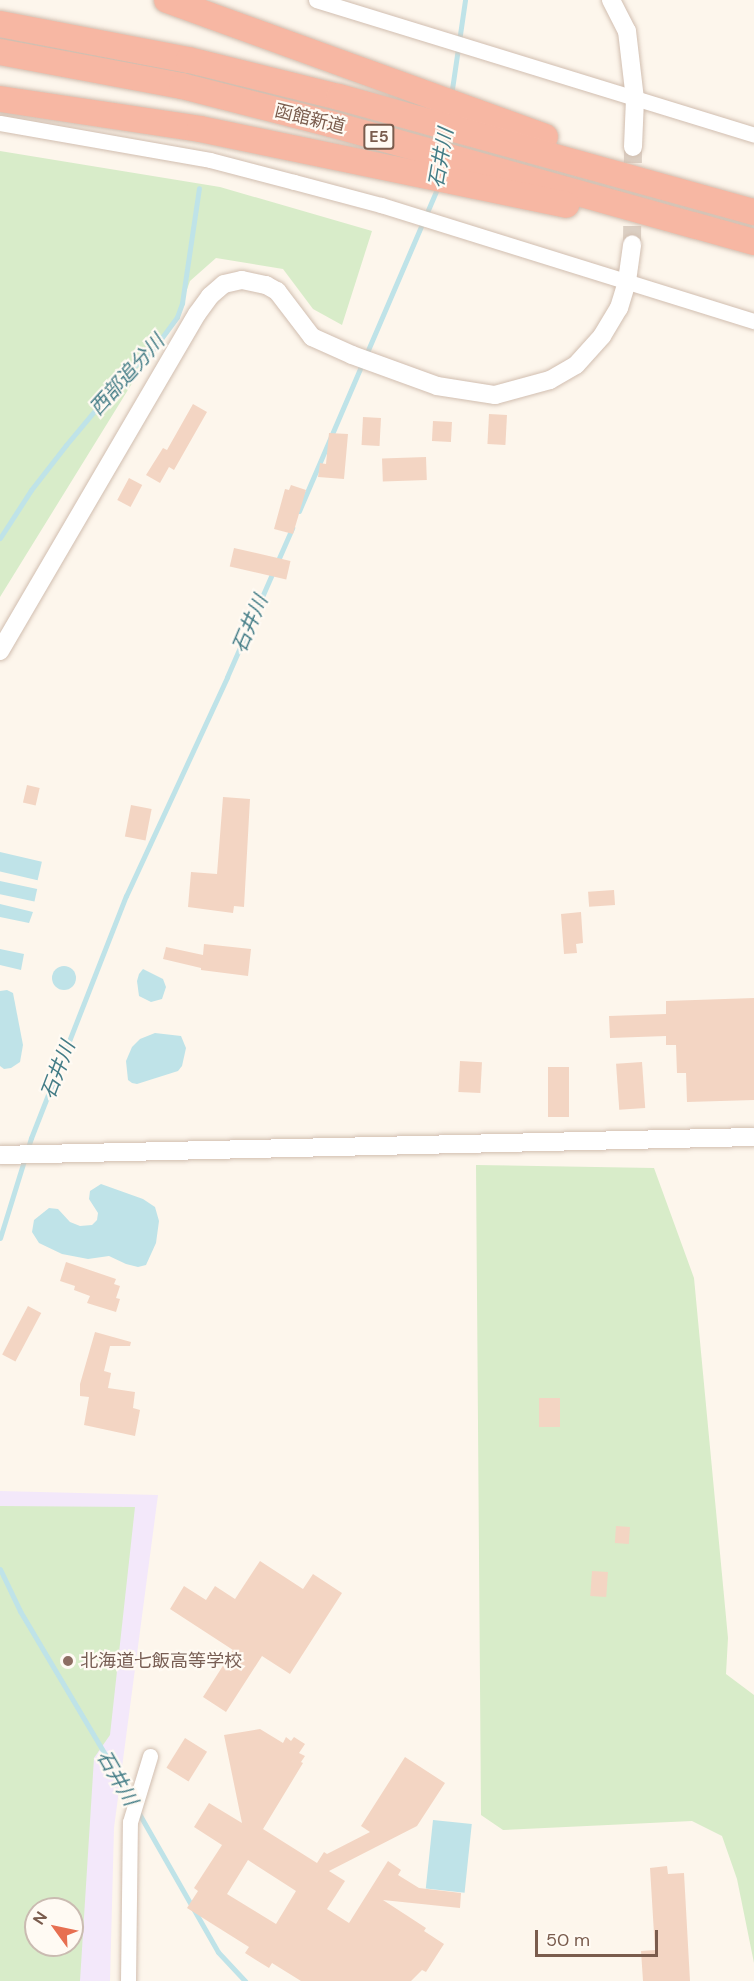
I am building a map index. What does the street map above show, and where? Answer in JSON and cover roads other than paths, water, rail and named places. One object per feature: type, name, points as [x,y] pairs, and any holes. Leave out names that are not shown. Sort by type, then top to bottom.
[{"type":"highway","points":[[167,0],[718,202]]},
{"type":"highway","name":"函館新道","points":[[0,24],[189,60],[339,97],[754,212]]},
{"type":"highway","name":"函館新道","points":[[0,52],[182,86],[331,124],[754,242]]},
{"type":"highway","points":[[0,99],[211,132],[754,246]]},
{"type":"street","points":[[316,0],[754,135]]},
{"type":"street","points":[[610,0],[627,31],[635,99],[633,147]]},
{"type":"street","points":[[0,123],[210,160],[283,179],[381,205],[754,321]]},
{"type":"street","points":[[0,651],[197,314],[210,296],[224,284],[242,280],[266,285],[277,291],[312,337],[352,355],[437,386],[459,392],[495,395],[550,380],[576,365],[602,336],[618,308],[627,281],[632,244]]},
{"type":"street","points":[[0,1155],[754,1137]]},
{"type":"street","points":[[128,1981],[130,1822],[150,1756]]},
{"type":"water","points":[[0,852],[42,862],[38,880],[0,871]]},
{"type":"water","points":[[0,881],[37,889],[34,902],[0,894]]},
{"type":"water","points":[[0,904],[33,912],[29,923],[0,917]]},
{"type":"water","points":[[0,949],[24,954],[21,970],[0,965]]},
{"type":"water","points":[[64,966],[69,967],[75,973],[75,983],[69,989],[64,990],[59,989],[53,983],[52,978],[53,973],[59,967]]},
{"type":"water","points":[[143,969],[163,979],[166,987],[162,999],[151,1002],[139,996],[137,981]]},
{"type":"water","points":[[7,990],[13,993],[23,1045],[20,1062],[11,1068],[4,1069],[0,1066],[0,991]]},
{"type":"water","points":[[155,1033],[181,1036],[186,1048],[182,1066],[178,1071],[137,1084],[132,1083],[128,1080],[126,1061],[132,1047],[140,1039]]},
{"type":"water","points":[[101,1184],[143,1199],[155,1207],[159,1221],[156,1243],[146,1265],[138,1267],[109,1256],[88,1259],[62,1254],[39,1243],[32,1232],[34,1220],[49,1208],[58,1209],[70,1222],[80,1226],[92,1225],[97,1220],[98,1213],[89,1199],[90,1191]]},
{"type":"water","points":[[433,1820],[472,1824],[465,1893],[426,1889]]},
{"type":"waterway","name":"石井川","points":[[451,96],[465,0]]},
{"type":"waterway","name":"石井川","points":[[299,511],[438,186]]},
{"type":"waterway","name":"西部追分川","points":[[0,538],[31,490],[66,445],[126,373],[152,351],[177,317],[182,303],[199,188]]},
{"type":"waterway","name":"石井川","points":[[0,1238],[31,1138],[126,896],[227,677],[292,528]]},
{"type":"waterway","name":"石井川","points":[[0,1569],[20,1611],[133,1801]]},
{"type":"waterway","name":"石井川","points":[[137,1810],[218,1952],[245,1981]]},
{"type":"tunnel","points":[[632,244],[633,147]]},
{"type":"place","name":"北海道七飯高等学校","points":[[68,1661]]}]
